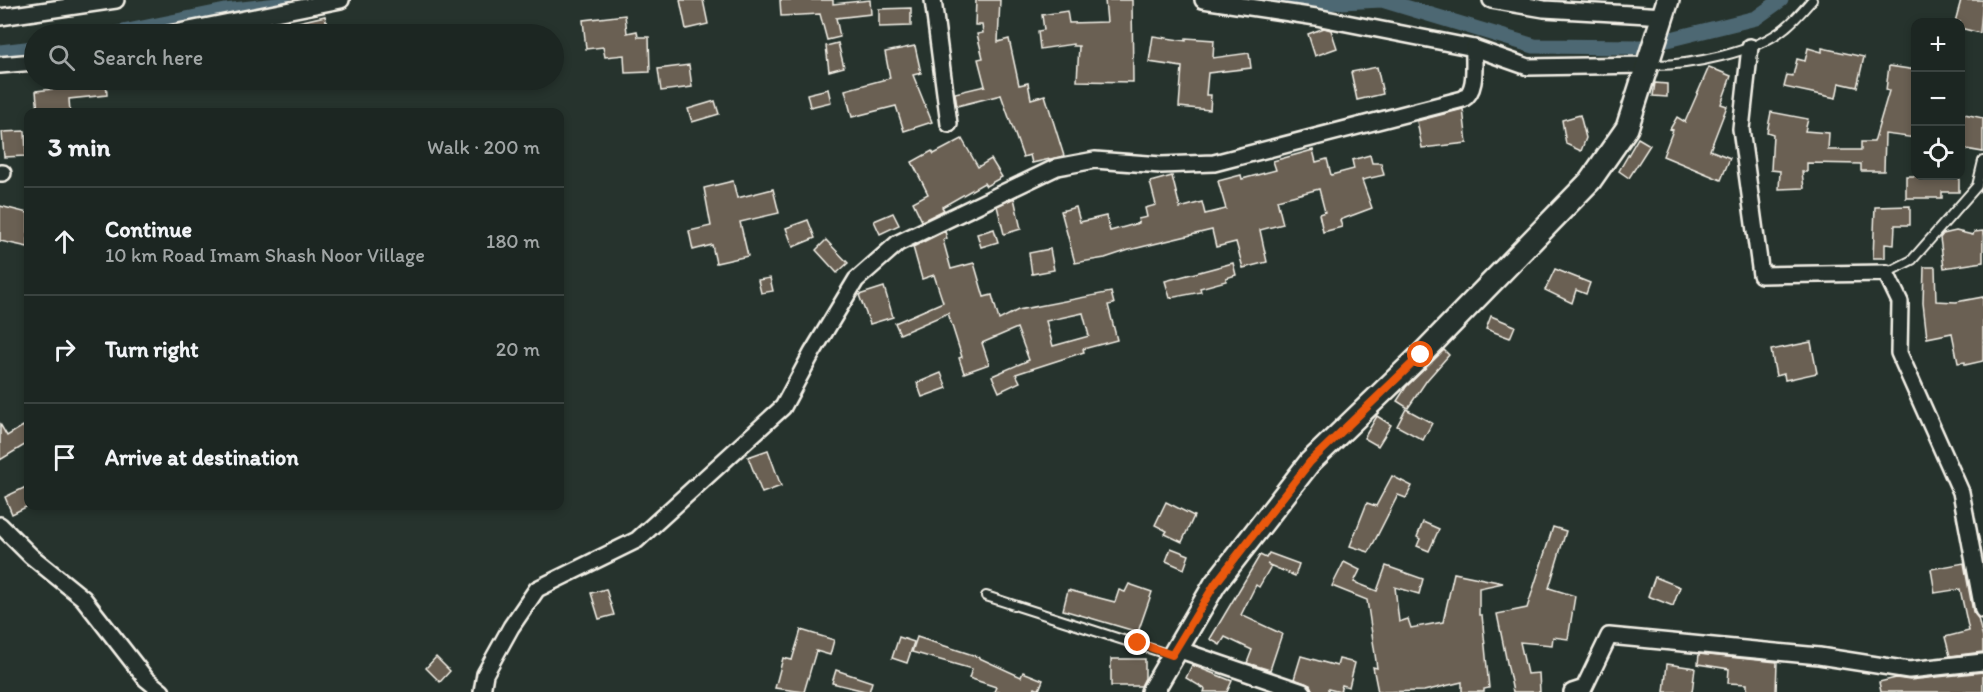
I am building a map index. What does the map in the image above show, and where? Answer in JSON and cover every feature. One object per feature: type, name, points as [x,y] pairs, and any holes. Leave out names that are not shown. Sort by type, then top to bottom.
[{"type":"street","points":[[0,17],[116,0]]},
{"type":"street","points":[[219,24],[341,0]]},
{"type":"street","points":[[933,0],[949,124]]},
{"type":"street","points":[[1203,0],[1316,17],[1474,48],[1528,67],[1647,65]]},
{"type":"street","points":[[1152,692],[1215,584],[1310,462],[1421,355],[1590,181],[1628,128],[1667,8],[1544,9],[1491,0]]},
{"type":"street","points":[[1750,47],[1742,129],[1761,275],[1886,273],[1900,302],[1899,353],[1961,492],[1983,610]]},
{"type":"street","points":[[482,692],[486,674],[511,627],[537,589],[638,540],[783,407],[856,280],[898,243],[1057,167],[1095,160],[1161,165],[1214,163],[1463,99],[1470,95],[1472,88],[1474,48]]},
{"type":"street","points":[[0,65],[24,63]]},
{"type":"street","points":[[0,525],[31,556],[84,598],[146,680],[162,692]]},
{"type":"street","points":[[1572,692],[1584,688],[1609,636],[1819,656],[1909,670],[1983,662]]},
{"type":"street","points":[[1174,652],[1303,692]]},
{"type":"lane","points":[[1647,65],[1673,66],[1750,47],[1785,28],[1812,0]]},
{"type":"lane","points":[[1886,273],[1912,260],[1977,186],[1983,161]]},
{"type":"lane","points":[[986,596],[1174,652]]},
{"type":"building","points":[[680,0],[703,0],[708,24],[686,29]]},
{"type":"building","points":[[780,0],[833,0],[833,4],[870,0],[871,14],[836,18],[840,37],[827,40],[820,14],[781,16]]},
{"type":"building","points":[[976,0],[1000,0],[998,42],[1009,39],[1019,85],[1028,83],[1031,99],[1045,95],[1064,156],[1032,163],[1030,155],[1023,157],[1001,95],[957,106],[955,93],[985,86],[978,59],[983,58],[977,34],[983,33],[982,25],[975,25]]},
{"type":"building","points":[[1105,0],[1132,0],[1133,82],[1077,81],[1079,46],[1073,46],[1073,44],[1040,49],[1038,31],[1044,30],[1042,15],[1067,11],[1069,23],[1107,22]]},
{"type":"building","points":[[1961,0],[1983,0],[1980,33],[1965,29],[1965,18],[1956,18]]},
{"type":"building","points":[[911,8],[911,26],[879,27],[879,9]]},
{"type":"building","points":[[625,15],[627,33],[637,31],[638,37],[649,37],[650,72],[625,73],[624,55],[605,57],[603,47],[586,49],[583,20]]},
{"type":"building","points":[[325,16],[327,24],[290,24]]},
{"type":"building","points":[[1324,28],[1331,30],[1337,48],[1315,56],[1308,34]]},
{"type":"building","points":[[1153,36],[1186,41],[1186,38],[1214,40],[1213,58],[1249,53],[1251,68],[1208,73],[1206,95],[1211,95],[1210,110],[1179,107],[1182,67],[1149,62]]},
{"type":"building","points":[[838,43],[844,67],[829,71],[826,46]]},
{"type":"building","points":[[915,46],[921,73],[913,75],[932,122],[904,131],[896,106],[852,117],[845,90],[890,78],[885,52]]},
{"type":"building","points":[[1808,48],[1822,52],[1822,48],[1864,57],[1857,87],[1839,83],[1836,98],[1784,87],[1787,75],[1793,76],[1797,59],[1805,61]]},
{"type":"building","points":[[689,65],[692,87],[661,91],[658,69]]},
{"type":"building","points":[[1889,66],[1911,69],[1911,137],[1885,134],[1884,171],[1861,171],[1861,164],[1807,163],[1807,172],[1802,172],[1804,188],[1779,189],[1780,171],[1771,170],[1773,134],[1767,132],[1771,112],[1808,119],[1805,131],[1829,133],[1828,150],[1861,150],[1861,142],[1874,142],[1889,91],[1886,90]]},
{"type":"building","points":[[1377,67],[1383,94],[1357,100],[1351,72]]},
{"type":"building","points":[[1709,67],[1731,76],[1721,104],[1727,106],[1710,150],[1730,158],[1721,180],[1663,156],[1673,130],[1670,129],[1677,117],[1685,122]]},
{"type":"building","points":[[1655,83],[1667,84],[1667,97],[1653,96]]},
{"type":"building","points":[[828,89],[831,102],[810,107],[807,94]]},
{"type":"building","points":[[107,90],[107,95],[69,99],[70,108],[38,108],[36,91]]},
{"type":"building","points":[[715,101],[719,114],[692,122],[688,109]]},
{"type":"building","points":[[1463,109],[1467,143],[1422,148],[1417,121]]},
{"type":"building","points":[[1965,114],[1983,118],[1983,152],[1965,149]]},
{"type":"building","points":[[1580,115],[1586,138],[1581,151],[1566,144],[1562,120]]},
{"type":"building","points":[[24,131],[24,156],[4,157],[2,132]]},
{"type":"building","points":[[1638,138],[1650,145],[1629,178],[1619,171]]},
{"type":"building","points":[[962,139],[978,167],[991,159],[1002,177],[986,186],[984,183],[942,207],[944,210],[922,221],[913,202],[928,194],[912,162],[932,151],[934,154]]},
{"type":"building","points":[[1313,150],[1316,162],[1327,159],[1331,175],[1354,169],[1352,160],[1370,155],[1372,163],[1381,163],[1384,175],[1362,180],[1372,208],[1340,220],[1342,227],[1323,232],[1319,214],[1325,212],[1319,189],[1277,200],[1283,224],[1260,230],[1267,262],[1243,268],[1236,242],[1216,247],[1212,230],[1105,258],[1075,263],[1061,211],[1076,207],[1080,222],[1106,216],[1110,231],[1139,223],[1138,219],[1147,217],[1145,208],[1156,205],[1150,182],[1172,176],[1180,208],[1202,202],[1205,214],[1226,209],[1218,181],[1241,175],[1242,179],[1276,170],[1273,161]]},
{"type":"building","points":[[1906,176],[1911,176],[1911,180],[1959,180],[1959,192],[1942,192],[1942,198],[1906,198]]},
{"type":"building","points":[[733,181],[737,198],[773,189],[779,213],[740,222],[748,256],[716,263],[712,245],[693,250],[689,231],[711,226],[704,188]]},
{"type":"building","points":[[1014,198],[1021,229],[1004,234],[997,206]]},
{"type":"building","points":[[0,206],[24,212],[24,246],[0,241]]},
{"type":"building","points":[[1910,206],[1910,225],[1895,225],[1894,245],[1885,244],[1885,258],[1873,258],[1875,207]]},
{"type":"building","points":[[893,213],[899,225],[880,234],[874,221]]},
{"type":"building","points":[[808,220],[815,238],[793,247],[786,228]]},
{"type":"building","points":[[994,229],[998,242],[981,247],[977,234]]},
{"type":"building","points":[[945,231],[947,239],[943,240],[951,269],[974,263],[984,297],[992,295],[999,320],[1018,310],[1111,292],[1114,304],[1108,305],[1117,340],[1083,349],[1084,352],[1016,374],[1020,382],[999,392],[992,376],[1029,360],[1017,328],[982,343],[989,364],[964,373],[959,358],[962,357],[948,313],[900,334],[895,323],[943,302],[934,275],[922,279],[913,247]],"holes":[[[1083,313],[1089,336],[1053,346],[1046,321]]]},
{"type":"building","points":[[1956,231],[1973,235],[1974,232],[1983,231],[1983,262],[1944,268],[1940,238],[1943,234]]},
{"type":"building","points":[[826,240],[848,263],[837,273],[816,250]]},
{"type":"building","points":[[1050,249],[1054,270],[1032,274],[1029,253]]},
{"type":"building","points":[[1233,263],[1236,275],[1226,278],[1226,281],[1200,288],[1201,292],[1170,298],[1165,281]]},
{"type":"building","points":[[1924,267],[1935,267],[1936,301],[1956,302],[1983,297],[1983,361],[1965,365],[1965,362],[1958,363],[1952,333],[1927,338],[1923,303]]},
{"type":"building","points":[[1555,269],[1590,283],[1586,294],[1576,290],[1572,303],[1545,290]]},
{"type":"building","points":[[770,278],[773,291],[761,293],[758,280]]},
{"type":"building","points":[[884,287],[893,317],[870,324],[859,295]]},
{"type":"building","points":[[1491,316],[1515,326],[1510,338],[1486,329]]},
{"type":"building","points":[[1811,342],[1817,373],[1785,380],[1784,374],[1776,376],[1771,350]]},
{"type":"building","points":[[1444,350],[1449,355],[1427,380],[1408,408],[1397,401],[1406,387]]},
{"type":"building","points":[[941,373],[947,388],[922,397],[917,383]]},
{"type":"building","points":[[1406,409],[1432,423],[1423,440],[1397,426]]},
{"type":"building","points":[[1377,416],[1391,425],[1378,446],[1364,438]]},
{"type":"building","points":[[0,424],[7,436],[23,426],[24,445],[0,460]]},
{"type":"building","points":[[768,450],[781,486],[762,493],[748,457]]},
{"type":"building","points":[[1392,476],[1412,486],[1406,498],[1398,495],[1369,552],[1350,546],[1367,503],[1376,506]]},
{"type":"building","points":[[24,488],[24,508],[12,514],[5,497]]},
{"type":"building","points":[[1166,502],[1194,516],[1182,542],[1165,534],[1167,531],[1155,525]]},
{"type":"building","points":[[1423,522],[1439,529],[1429,551],[1417,546],[1420,539],[1417,537]]},
{"type":"building","points":[[1553,527],[1566,531],[1549,588],[1575,596],[1568,639],[1553,637],[1552,645],[1520,642],[1527,674],[1539,673],[1540,692],[1513,692],[1497,614],[1527,608]]},
{"type":"building","points":[[1171,548],[1189,555],[1184,569],[1166,561]]},
{"type":"building","points":[[1269,553],[1299,564],[1295,576],[1267,564],[1271,566],[1259,587],[1256,585],[1241,615],[1282,634],[1270,670],[1247,663],[1252,650],[1225,637],[1220,645],[1210,639],[1260,555],[1266,558]]},
{"type":"building","points":[[1344,562],[1360,570],[1354,582],[1377,591],[1386,566],[1423,579],[1419,594],[1395,587],[1399,622],[1408,619],[1411,628],[1443,622],[1454,573],[1503,583],[1479,588],[1479,615],[1482,615],[1489,688],[1484,689],[1484,692],[1462,692],[1462,682],[1424,691],[1378,692],[1373,667],[1377,668],[1367,600],[1332,586]]},
{"type":"building","points":[[1964,563],[1973,612],[1978,618],[1983,638],[1983,652],[1950,656],[1945,637],[1969,631],[1960,589],[1935,593],[1931,569]]},
{"type":"building","points":[[1655,577],[1680,587],[1673,606],[1648,596]]},
{"type":"building","points":[[1129,584],[1152,592],[1138,632],[1063,610],[1068,590],[1115,602],[1119,590],[1125,592]]},
{"type":"building","points":[[606,589],[614,615],[599,619],[591,593]]},
{"type":"building","points":[[801,630],[834,640],[830,655],[816,651],[804,692],[775,688],[783,658],[792,660]]},
{"type":"building","points":[[899,637],[914,642],[907,663],[892,658]]},
{"type":"building","points":[[917,637],[973,655],[1021,677],[1023,672],[1043,680],[1039,690],[1035,688],[1033,692],[994,692],[996,687],[969,678],[972,669],[912,652]]},
{"type":"building","points":[[1699,654],[1777,662],[1776,692],[1747,692],[1747,684],[1728,683],[1729,669],[1698,664]]},
{"type":"building","points":[[1301,656],[1337,666],[1339,659],[1355,663],[1349,687],[1342,685],[1340,692],[1328,689],[1328,692],[1313,692],[1310,685],[1294,679]]},
{"type":"building","points":[[436,657],[450,671],[440,682],[426,668]]},
{"type":"building","points":[[1111,659],[1145,659],[1145,678],[1141,686],[1111,686]]},
{"type":"building","points":[[1667,664],[1695,668],[1692,692],[1664,692]]},
{"type":"building","points":[[1192,665],[1232,681],[1227,692],[1204,692],[1205,689],[1186,678]]},
{"type":"building","points":[[836,670],[872,682],[869,692],[832,683]]},
{"type":"building","points":[[1983,672],[1983,692],[1881,692],[1879,682],[1896,678],[1910,680]]},
{"type":"waterway","points":[[1273,0],[1300,4],[1382,0],[1534,46],[1641,47]]},
{"type":"waterway","points":[[1667,40],[1756,18],[1781,0]]},
{"type":"waterway","points":[[162,24],[225,11],[285,4]]},
{"type":"waterway","points":[[0,52],[24,49]]},
{"type":"route","points":[[1138,643],[1172,655],[1215,584],[1310,462],[1421,355]]}]
